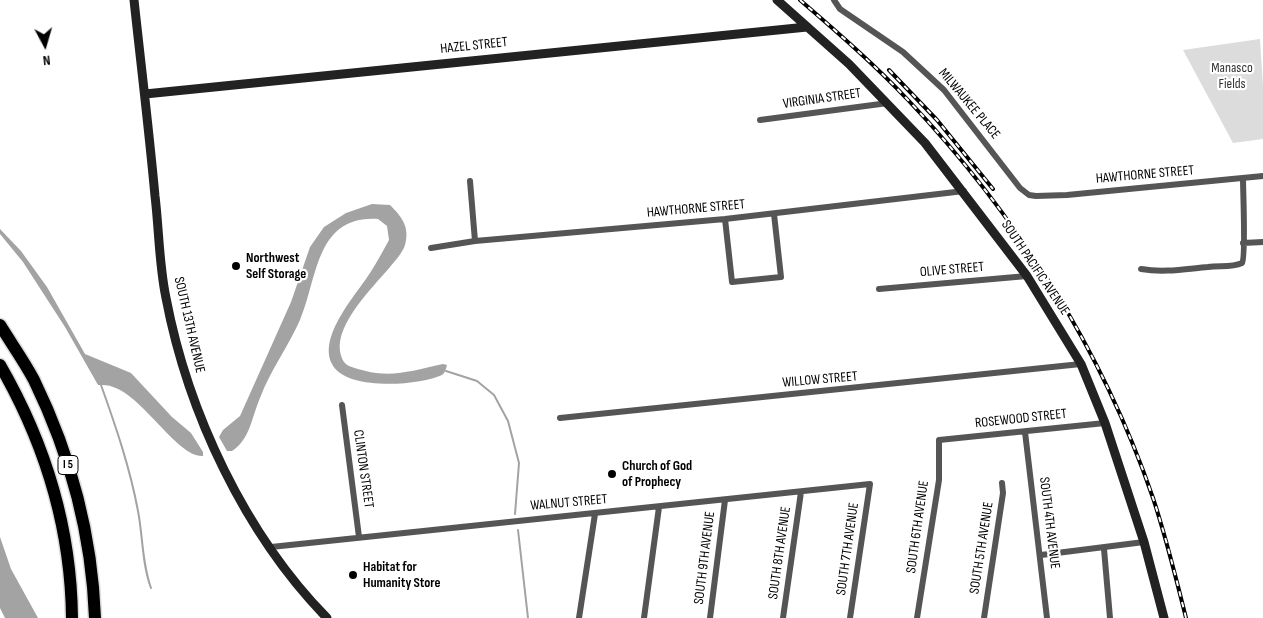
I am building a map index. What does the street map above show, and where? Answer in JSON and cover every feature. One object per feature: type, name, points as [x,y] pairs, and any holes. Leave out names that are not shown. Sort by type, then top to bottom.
[{"type":"highway","name":"I 5","points":[[0,325],[33,378],[52,420],[73,479],[94,577],[95,618]]},
{"type":"highway","name":"I 5","points":[[0,365],[17,394],[36,436],[56,495],[72,576],[72,618]]},
{"type":"street","name":"SOUTH 13TH AVENUE","points":[[134,0],[166,296],[182,366],[207,434],[233,487],[271,547],[309,599],[328,618]]},
{"type":"street","name":"SOUTH PACIFIC AVENUE","points":[[777,0],[888,103],[925,143],[964,191],[1027,276],[1081,364],[1105,424],[1144,542],[1164,618]]},
{"type":"street","name":"MILWAUKEE PLACE","points":[[834,0],[840,9],[903,52],[944,90],[1020,188],[1029,194]]},
{"type":"street","name":"HAZEL STREET","points":[[145,94],[807,26]]},
{"type":"street","name":"VIRGINIA STREET","points":[[760,120],[888,103]]},
{"type":"street","name":"HAWTHORNE STREET","points":[[1029,194],[1067,195],[1263,176]]},
{"type":"street","points":[[1141,269],[1172,271],[1210,266],[1236,266],[1244,260],[1242,244],[1243,179]]},
{"type":"street","points":[[470,181],[475,241]]},
{"type":"street","name":"HAWTHORNE STREET","points":[[430,248],[475,241],[774,214],[964,191]]},
{"type":"street","points":[[725,219],[732,282],[781,277],[774,214]]},
{"type":"street","points":[[1242,244],[1263,242]]},
{"type":"street","name":"OLIVE STREET","points":[[879,289],[1027,276]]},
{"type":"street","name":"WILLOW STREET","points":[[560,418],[1081,364]]},
{"type":"street","name":"CLINTON STREET","points":[[342,405],[359,537]]},
{"type":"street","name":"ROSEWOOD STREET","points":[[939,440],[1105,424]]},
{"type":"street","name":"SOUTH 4TH AVENUE","points":[[1025,432],[1048,618]]},
{"type":"street","name":"SOUTH 6TH AVENUE","points":[[917,618],[938,480],[939,440]]},
{"type":"street","name":"SOUTH 5TH AVENUE","points":[[984,618],[1003,493],[1002,483]]},
{"type":"street","name":"WALNUT STREET","points":[[271,547],[870,484]]},
{"type":"street","name":"SOUTH 7TH AVENUE","points":[[850,618],[870,484]]},
{"type":"street","name":"SOUTH 8TH AVENUE","points":[[783,618],[800,492]]},
{"type":"street","name":"SOUTH 9TH AVENUE","points":[[710,618],[725,500]]},
{"type":"street","points":[[644,618],[659,507]]},
{"type":"street","points":[[579,618],[595,514]]},
{"type":"street","points":[[1041,554],[1104,549],[1144,542]]},
{"type":"street","points":[[1104,549],[1110,618]]},
{"type":"green space","name":"Manasco Fields","points":[[1260,39],[1263,86],[1263,139],[1233,143],[1183,50]]},
{"type":"shaded area","points":[[372,204],[390,205],[404,223],[406,239],[404,248],[399,256],[350,317],[340,340],[342,358],[349,366],[375,373],[396,373],[443,364],[447,365],[445,372],[431,379],[417,382],[383,384],[351,379],[340,373],[332,364],[329,353],[334,329],[348,304],[373,269],[389,240],[387,226],[378,219],[357,221],[342,227],[330,238],[316,269],[300,320],[264,388],[247,434],[238,446],[232,451],[227,451],[219,437],[223,430],[240,416],[291,302],[310,247],[324,227],[346,213]]},
{"type":"shaded area","points":[[0,229],[21,251],[47,287],[85,354],[131,373],[172,417],[191,433],[203,452],[203,456],[193,454],[183,447],[124,393],[111,386],[98,385],[65,327],[23,262],[0,234]]},
{"type":"shaded area","points":[[0,537],[11,569],[38,618],[5,618],[0,608]]},
{"type":"waterway","points":[[446,371],[477,381],[494,395],[508,421],[519,463],[515,514]]},
{"type":"waterway","points":[[101,385],[135,495],[146,570],[151,588]]},
{"type":"waterway","points":[[518,530],[528,618]]},
{"type":"railway","points":[[800,0],[882,74],[947,143],[1019,236],[1052,286],[1081,336],[1108,389],[1132,443],[1158,513],[1186,618]]},
{"type":"railway","points":[[889,70],[937,120],[993,189]]},
{"type":"place","name":"Northwest Self Storage","points":[[236,266]]},
{"type":"place","name":"Church of God of Prophecy","points":[[612,474]]},
{"type":"place","name":"Habitat for Humanity Store","points":[[353,575]]}]
